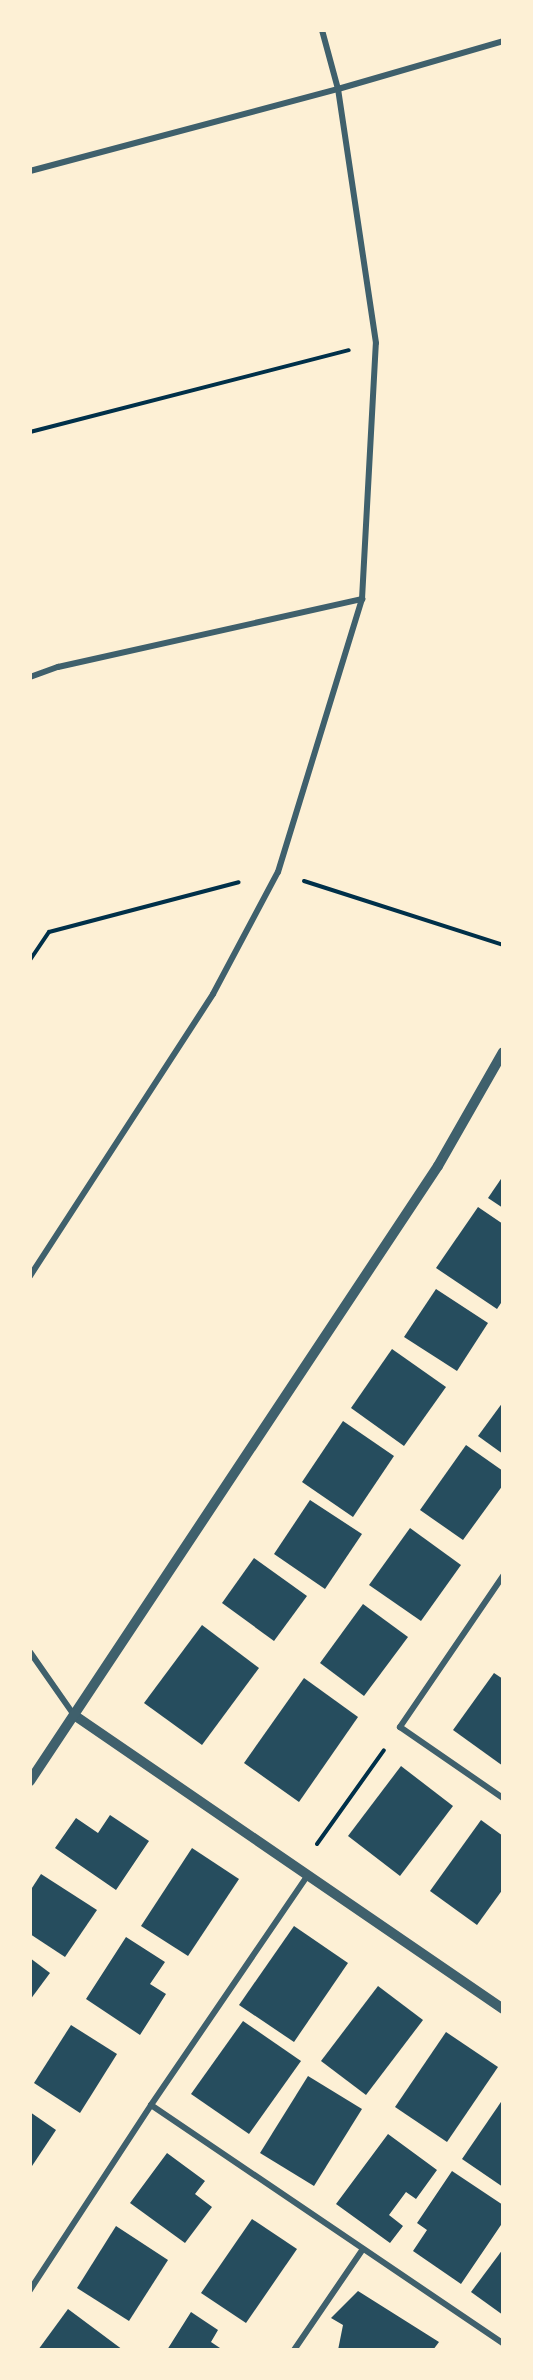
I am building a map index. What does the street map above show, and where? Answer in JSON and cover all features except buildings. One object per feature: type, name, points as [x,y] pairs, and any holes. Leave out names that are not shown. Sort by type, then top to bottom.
[{"type":"street","points":[[30,1276],[213,994],[278,872],[362,599],[376,343],[338,89],[322,30]]},
{"type":"street","points":[[30,171],[338,89],[503,41]]},
{"type":"street","points":[[30,677],[58,667],[362,599]]},
{"type":"street","points":[[30,1781],[438,1166],[503,1052]]},
{"type":"street","points":[[503,1576],[400,1727],[503,1798]]},
{"type":"street","points":[[30,1652],[74,1714],[503,2009]]},
{"type":"street","points":[[30,2290],[304,1872]]},
{"type":"street","points":[[151,2105],[503,2343]]},
{"type":"street","points":[[294,2350],[363,2249]]},
{"type":"path","points":[[30,432],[376,343]]},
{"type":"path","points":[[304,1872],[400,1727]]}]
